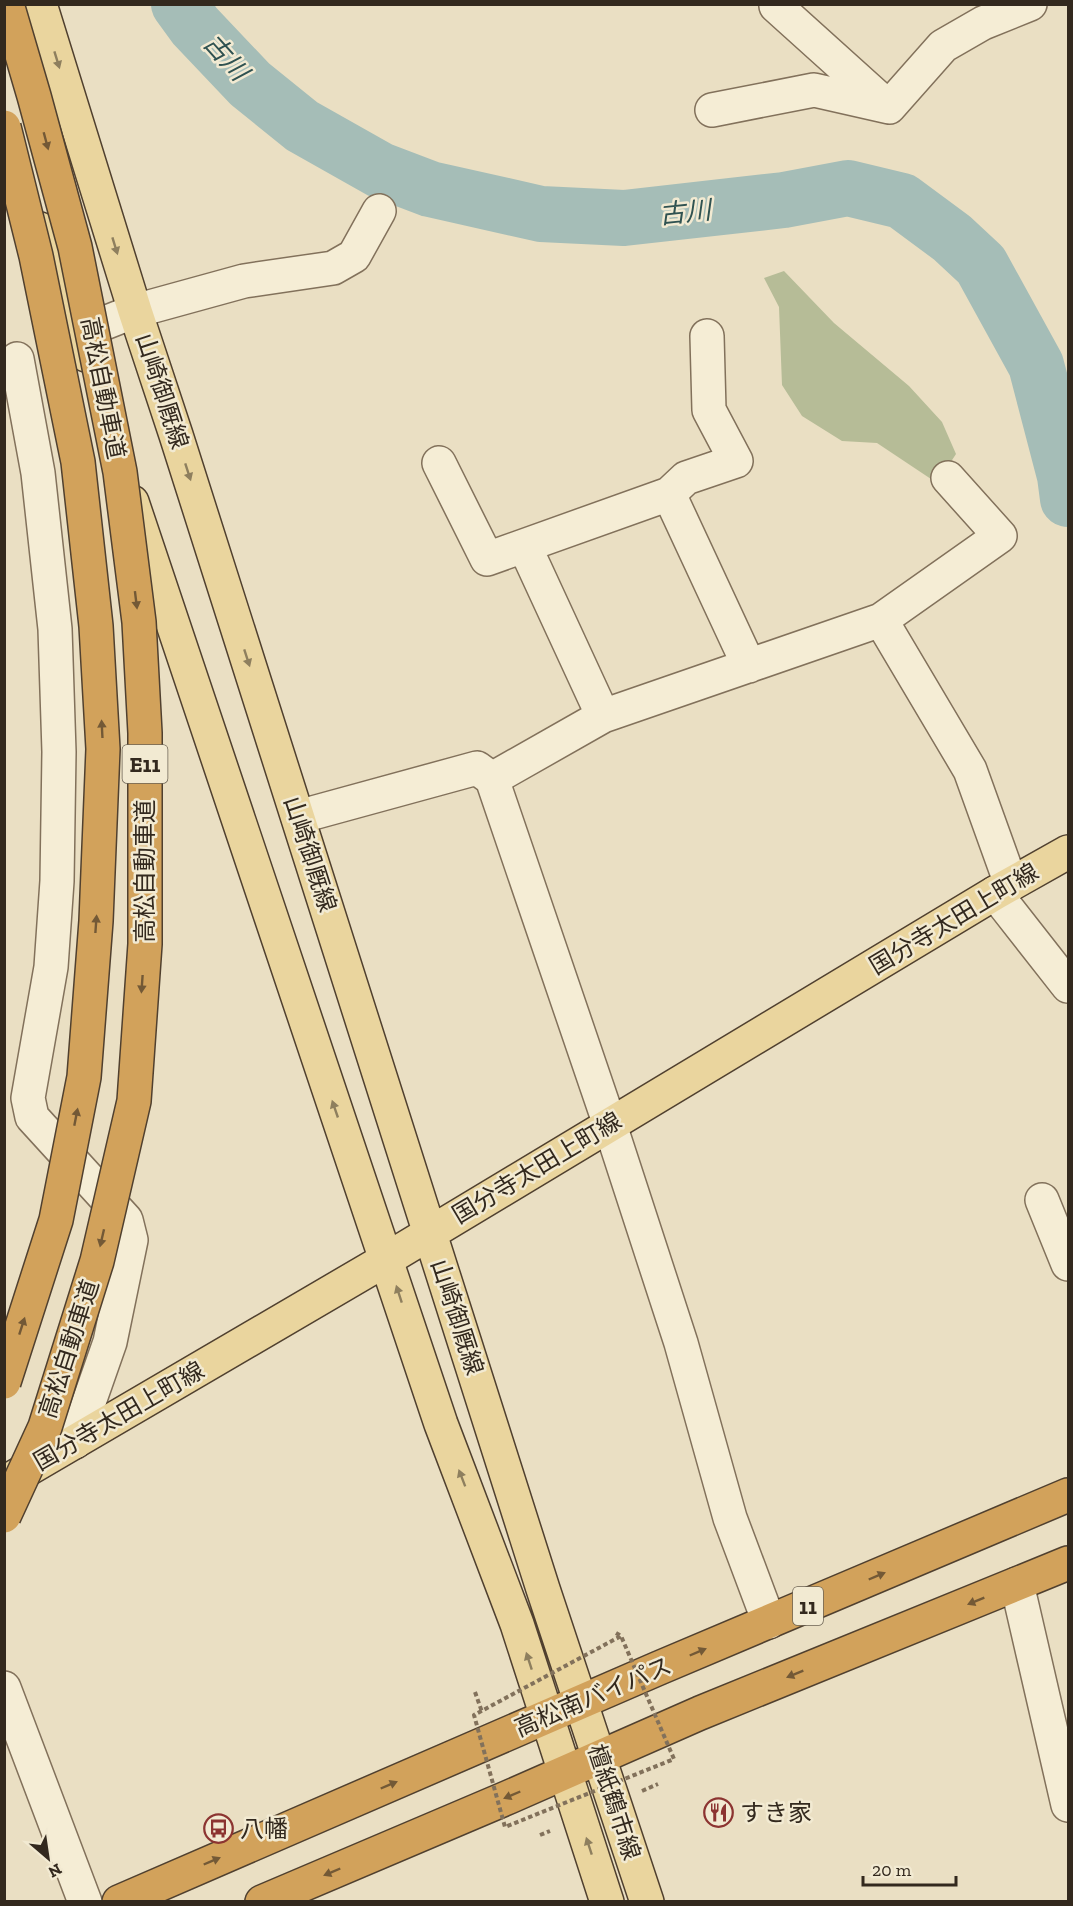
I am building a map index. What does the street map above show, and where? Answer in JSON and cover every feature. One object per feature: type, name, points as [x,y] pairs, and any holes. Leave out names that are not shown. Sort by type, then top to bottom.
[{"type":"highway","name":"高松自動車道","points":[[4,1516],[45,1427],[97,1261],[134,1101],[145,944],[145,733],[139,622],[120,472],[75,247],[7,4]]},
{"type":"highway","name":"高松自動車道","points":[[4,129],[36,256],[78,462],[96,626],[103,749],[96,921],[84,1077],[56,1220],[4,1382]]},
{"type":"highway","name":"高松南バイパス","points":[[119,1902],[580,1702],[1068,1496]]},
{"type":"highway","name":"11","points":[[262,1902],[700,1713],[1068,1563]]},
{"type":"main road","name":"山崎御厩線","points":[[40,4],[135,311],[580,1702]]},
{"type":"main road","name":"山崎御厩線","points":[[4,129],[79,333],[153,567],[441,1424],[517,1624],[548,1717]]},
{"type":"main road","name":"国分寺太田上町線","points":[[4,1483],[387,1259],[1003,889],[1062,856]]},
{"type":"main road","name":"檀紙鶴市線","points":[[580,1702],[646,1902]]},
{"type":"main road","name":"檀紙鶴市線","points":[[548,1717],[607,1902]]},
{"type":"street","points":[[889,107],[943,46],[983,23],[1030,4]]},
{"type":"street","points":[[776,6],[889,107]]},
{"type":"street","points":[[712,110],[814,90],[889,107]]},
{"type":"street","points":[[75,1442],[110,1342],[131,1240],[126,1220],[32,1117],[28,1098],[51,967],[57,881],[59,752],[56,629],[38,473],[11,361],[135,311],[244,281],[333,268],[354,256],[379,211]]},
{"type":"street","points":[[439,463],[487,559],[669,494],[686,478],[736,461],[709,410],[707,336]]},
{"type":"street","points":[[492,779],[603,716],[881,620],[1000,536],[948,478]]},
{"type":"street","points":[[669,494],[749,666]]},
{"type":"street","points":[[525,547],[603,716]]},
{"type":"street","points":[[881,620],[970,770],[1003,889],[1068,986]]},
{"type":"street","points":[[298,818],[477,768],[492,779],[610,1125],[681,1343],[730,1518],[770,1622]]},
{"type":"street","points":[[1042,1200],[1068,1264]]},
{"type":"street","points":[[1017,1584],[1068,1805]]},
{"type":"street","points":[[4,1688],[85,1902]]},
{"type":"path","points":[[616,1633],[621,1636],[674,1759],[505,1827],[474,1715],[621,1636]]},
{"type":"green space","points":[[784,271],[834,323],[909,386],[942,422],[956,454],[937,483],[877,443],[842,441],[802,416],[782,385],[779,307],[764,278]]},
{"type":"waterway","name":"古川","points":[[179,4],[195,26],[250,84],[302,126],[380,170],[430,189],[541,214],[624,218],[784,200],[848,188],[902,201],[952,238],[981,265],[1036,365],[1065,476],[1068,499]]},
{"type":"place","name":"すき家","points":[[719,1813]]},
{"type":"place","name":"八幡","points":[[219,1829]]}]
